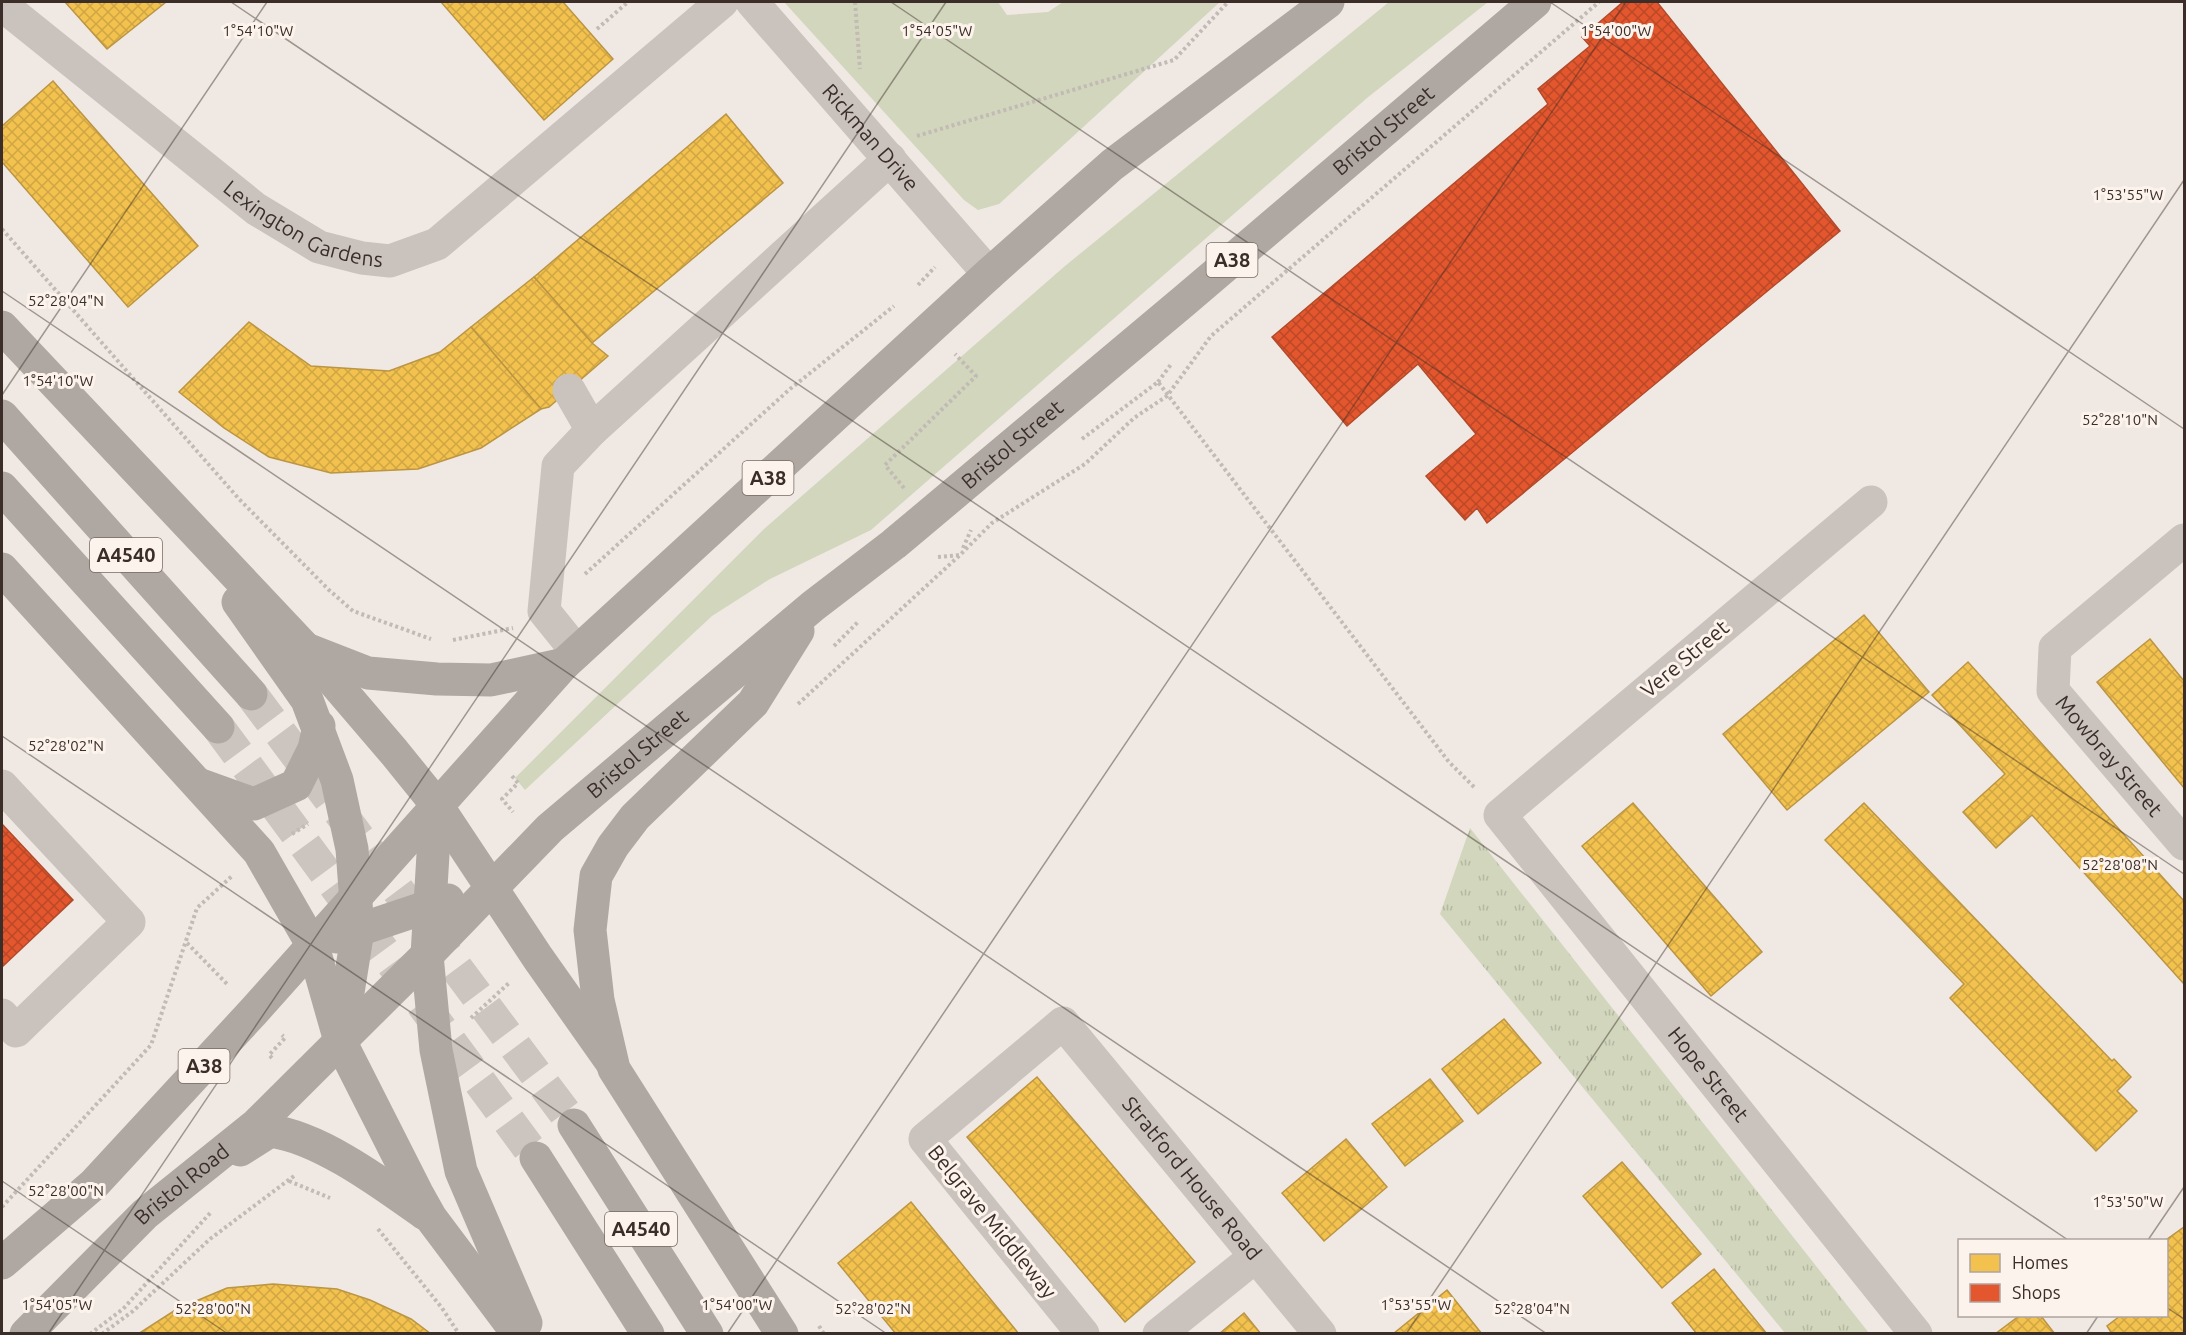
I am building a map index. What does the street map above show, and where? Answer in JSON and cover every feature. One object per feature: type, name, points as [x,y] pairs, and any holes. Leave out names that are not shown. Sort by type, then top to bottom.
[{"type":"highway","name":"A38","points":[[2,1263],[94,1184],[313,946],[436,804],[571,658],[931,329],[989,273],[1112,165],[1328,2]]},
{"type":"highway","name":"Bristol Street","points":[[491,889],[550,828],[813,606],[927,515],[1427,96],[1535,2]]},
{"type":"highway","points":[[2,327],[173,511],[305,648],[436,804],[491,889],[612,1063],[782,1334]]},
{"type":"highway","name":"A4540","points":[[2,416],[251,694]]},
{"type":"highway","name":"A4540","points":[[2,488],[218,727]]},
{"type":"highway","points":[[173,511],[307,700],[319,726],[344,807],[352,849],[356,895],[358,930],[340,1041]]},
{"type":"highway","points":[[2,569],[259,852],[313,946],[340,1041],[431,1218],[518,1334]]},
{"type":"highway","points":[[612,1063],[598,1000],[590,930],[596,876],[613,846],[635,817],[753,704],[813,606]]},
{"type":"highway","points":[[305,648],[368,673],[437,679],[491,680],[571,658]]},
{"type":"highway","points":[[196,783],[254,804],[296,785],[314,749],[319,726]]},
{"type":"highway","points":[[436,804],[428,905],[427,955],[436,1050],[461,1171],[530,1334]]},
{"type":"highway","name":"A38","points":[[340,1041],[491,889]]},
{"type":"highway","points":[[313,946],[428,905],[491,889]]},
{"type":"highway","name":"Bristol Road","points":[[26,1334],[145,1214],[257,1124],[340,1041]]},
{"type":"highway","name":"A4540","points":[[574,1125],[707,1334]]},
{"type":"highway","points":[[145,1214],[270,1131],[321,1149],[370,1176],[431,1218]]},
{"type":"highway","name":"A4540","points":[[536,1158],[648,1334]]},
{"type":"street","name":"Lexington Gardens","points":[[2,5],[256,209],[319,247],[362,258],[390,261],[437,244],[722,2]]},
{"type":"street","name":"Rickman Drive","points":[[752,2],[989,273]]},
{"type":"street","points":[[571,658],[544,611],[558,466],[592,430],[885,153]]},
{"type":"street","points":[[569,390],[592,430]]},
{"type":"street","name":"Vere Street","points":[[1500,815],[1871,502]]},
{"type":"street","name":"Mowbray Street","points":[[2184,540],[2055,648],[2054,691],[2184,844]]},
{"type":"street","points":[[2,786],[129,922],[16,1031],[2,1016]]},
{"type":"street","name":"Hope Street","points":[[1500,815],[1916,1334]]},
{"type":"street","name":"Stratford House Road","points":[[1063,1023],[1320,1334]]},
{"type":"street","name":"Belgrave Middleway","points":[[1063,1023],[925,1139],[1083,1334]]},
{"type":"street","points":[[1159,1334],[1256,1256]]},
{"type":"path","points":[[597,29],[628,2]]},
{"type":"path","points":[[885,153],[1174,60],[1228,2]]},
{"type":"path","points":[[1500,815],[1449,762],[1167,396],[1211,336],[1599,2]]},
{"type":"path","points":[[2,229],[239,499],[329,590],[353,611],[440,642]]},
{"type":"path","points":[[451,640],[530,625],[790,389],[904,299],[976,376],[885,465],[960,555]]},
{"type":"path","points":[[2,1207],[151,1045],[187,943]]},
{"type":"path","points":[[102,1334],[133,1311],[210,1239],[289,1181],[332,1199]]},
{"type":"path","points":[[372,1221],[442,1308],[459,1334]]},
{"type":"green space","points":[[784,2],[998,2],[1007,15],[1048,12],[1063,2],[1220,2],[999,204],[978,210],[964,200]]},
{"type":"green space","points":[[1389,2],[1488,2],[1367,98],[871,530],[770,579],[712,616],[525,790],[515,778],[764,529],[1065,266]]},
{"type":"green space","points":[[1470,828],[1869,1333],[1785,1333],[1440,914]]},
{"type":"building: Homes","points":[[65,2],[166,2],[107,49]]},
{"type":"building: Homes","points":[[441,2],[563,2],[613,59],[544,120]]},
{"type":"building: Homes","points":[[53,81],[198,246],[128,307],[2,162],[2,126]]},
{"type":"building: Homes","points":[[726,114],[783,183],[592,343],[534,277]]},
{"type":"building: Homes","points":[[534,277],[592,343],[608,356],[549,407],[541,409],[471,327]]},
{"type":"building: Homes","points":[[249,322],[311,366],[389,371],[440,352],[471,327],[541,409],[481,448],[418,469],[331,473],[269,457],[224,428],[179,392]]},
{"type":"building: Homes","points":[[1864,615],[1929,692],[1787,810],[1723,734]]},
{"type":"building: Homes","points":[[2150,639],[2184,681],[2184,788],[2097,682]]},
{"type":"building: Homes","points":[[1968,662],[2184,901],[2184,984],[2032,815],[1996,848],[1963,812],[2005,774],[1932,695]]},
{"type":"building: Homes","points":[[1633,803],[1762,952],[1711,996],[1582,846]]},
{"type":"building: Homes","points":[[1864,803],[2112,1061],[2114,1059],[2131,1077],[2117,1091],[2137,1111],[2096,1151],[1950,998],[1964,984],[1825,840]]},
{"type":"building: Homes","points":[[1504,1019],[1541,1063],[1478,1114],[1442,1069]]},
{"type":"building: Homes","points":[[1037,1077],[1195,1262],[1125,1322],[967,1137]]},
{"type":"building: Homes","points":[[1430,1079],[1463,1121],[1405,1166],[1372,1124]]},
{"type":"building: Homes","points":[[1346,1139],[1387,1187],[1324,1241],[1282,1193]]},
{"type":"building: Homes","points":[[1622,1162],[1701,1254],[1662,1288],[1583,1196]]},
{"type":"building: Homes","points":[[911,1202],[1019,1334],[896,1334],[838,1263]]},
{"type":"building: Homes","points":[[2184,1227],[2184,1334],[2112,1334],[2107,1326],[2119,1317],[2168,1317],[2167,1239]]},
{"type":"building: Homes","points":[[1714,1269],[1767,1334],[1697,1334],[1672,1303]]},
{"type":"building: Homes","points":[[273,1284],[337,1289],[370,1300],[411,1319],[431,1334],[138,1334],[177,1309],[227,1288]]},
{"type":"building: Homes","points":[[1447,1290],[1482,1334],[1393,1334]]},
{"type":"building: Homes","points":[[1244,1313],[1261,1334],[1219,1334]]},
{"type":"building: Homes","points":[[2018,1317],[2042,1317],[2055,1334],[1995,1334]]},
{"type":"building: Shops","points":[[1623,2],[1657,2],[1840,231],[1487,523],[1477,508],[1465,520],[1426,476],[1476,434],[1418,364],[1347,426],[1272,337],[1548,104],[1538,89],[1590,46],[1582,37]]},
{"type":"building: Shops","points":[[2,824],[73,900],[2,967]]},
{"type":"tunnel","points":[[251,694],[574,1125]]},
{"type":"tunnel","points":[[218,727],[536,1158]]}]
